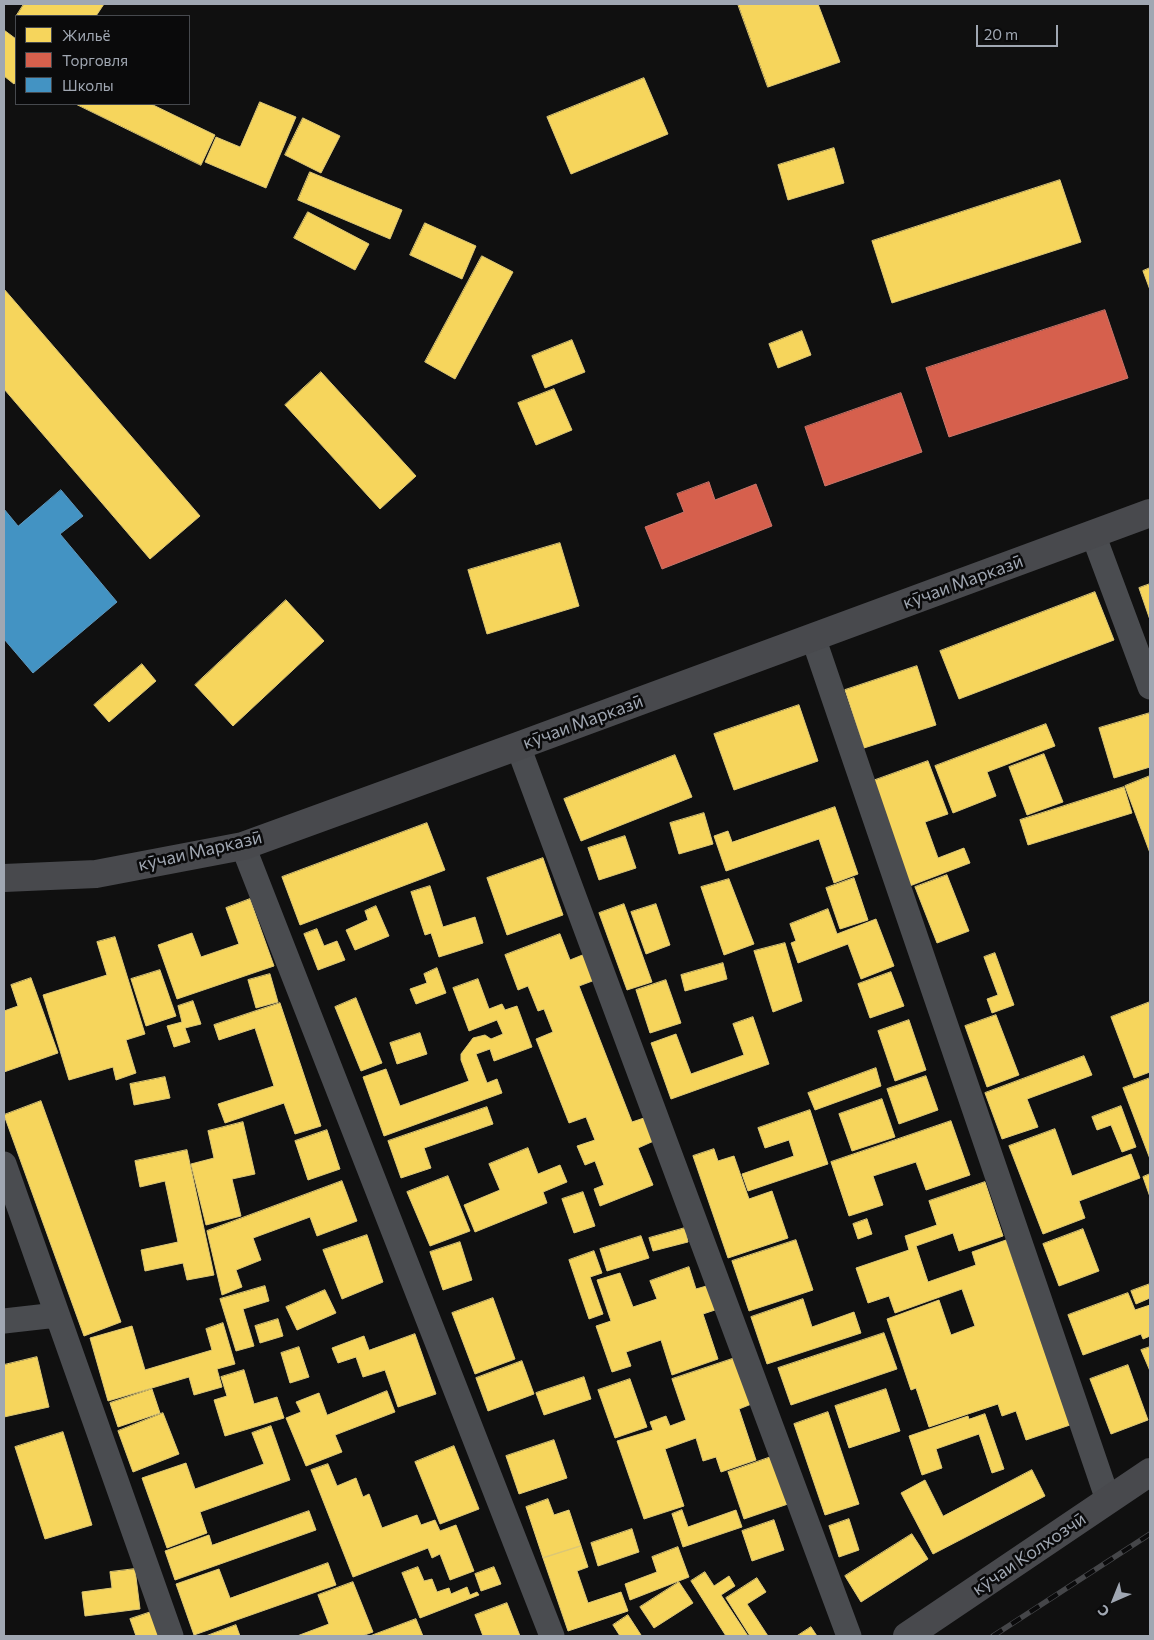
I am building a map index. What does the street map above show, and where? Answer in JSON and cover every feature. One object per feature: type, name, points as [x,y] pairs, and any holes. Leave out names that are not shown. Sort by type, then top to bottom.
[{"type":"main road","name":"кӯчаи Марказӣ","points":[[4,878],[96,874],[243,846],[1150,513]]},
{"type":"main road","name":"кӯчаи Колхозчӣ","points":[[908,1636],[1150,1472]]},
{"type":"street","points":[[1093,534],[1150,687]]},
{"type":"street","points":[[813,637],[1108,1500]]},
{"type":"street","points":[[518,746],[848,1636]]},
{"type":"street","points":[[243,846],[552,1636]]},
{"type":"street","points":[[4,1164],[171,1636]]},
{"type":"street","points":[[4,1321],[57,1315]]},
{"type":"building: Жильё","points":[[24,4],[104,4],[97,15],[17,15]]},
{"type":"building: Жильё","points":[[738,4],[818,4],[840,62],[768,87]]},
{"type":"building: Жильё","points":[[4,30],[15,38],[14,84],[4,76]]},
{"type":"building: Жильё","points":[[644,78],[668,134],[571,174],[547,117]]},
{"type":"building: Жильё","points":[[260,102],[296,117],[266,188],[205,162],[216,137],[240,147]]},
{"type":"building: Жильё","points":[[78,105],[153,105],[215,135],[201,165]]},
{"type":"building: Жильё","points":[[303,118],[340,136],[321,173],[285,155]]},
{"type":"building: Жильё","points":[[834,148],[844,183],[788,200],[778,165]]},
{"type":"building: Жильё","points":[[310,172],[402,210],[390,239],[298,200]]},
{"type":"building: Жильё","points":[[1060,180],[1081,242],[892,303],[872,241]]},
{"type":"building: Жильё","points":[[308,212],[369,244],[355,270],[294,238]]},
{"type":"building: Жильё","points":[[425,223],[476,246],[462,279],[410,255]]},
{"type":"building: Жильё","points":[[482,256],[513,272],[455,379],[425,362]]},
{"type":"building: Жильё","points":[[1150,268],[1150,290],[1143,271]]},
{"type":"building: Жильё","points":[[4,289],[200,516],[150,559],[4,389]]},
{"type":"building: Жильё","points":[[802,331],[811,355],[778,368],[769,344]]},
{"type":"building: Жильё","points":[[572,340],[585,372],[545,388],[532,356]]},
{"type":"building: Жильё","points":[[321,372],[416,476],[380,509],[285,405]]},
{"type":"building: Жильё","points":[[554,389],[572,430],[536,445],[518,403]]},
{"type":"building: Жильё","points":[[560,543],[579,606],[487,634],[468,570]]},
{"type":"building: Жильё","points":[[1150,584],[1150,620],[1139,588]]},
{"type":"building: Жильё","points":[[1095,592],[1114,640],[959,699],[940,651]]},
{"type":"building: Жильё","points":[[286,600],[324,641],[233,726],[195,685]]},
{"type":"building: Жильё","points":[[142,664],[156,681],[109,722],[94,705]]},
{"type":"building: Жильё","points":[[917,666],[936,725],[864,748],[845,690]]},
{"type":"building: Жильё","points":[[799,705],[818,761],[734,790],[714,734]]},
{"type":"building: Жильё","points":[[1150,713],[1150,767],[1114,778],[1099,728]]},
{"type":"building: Жильё","points":[[1046,724],[1055,746],[987,772],[996,796],[953,813],[935,766]]},
{"type":"building: Жильё","points":[[1044,754],[1063,802],[1027,815],[1009,767]]},
{"type":"building: Жильё","points":[[675,755],[692,797],[581,841],[564,799]]},
{"type":"building: Жильё","points":[[928,761],[948,814],[925,822],[938,858],[964,848],[970,863],[907,887],[867,783]]},
{"type":"building: Жильё","points":[[1150,776],[1150,853],[1125,786]]},
{"type":"building: Жильё","points":[[1124,787],[1132,813],[1028,845],[1020,820]]},
{"type":"building: Жильё","points":[[835,807],[858,874],[834,883],[819,839],[726,871],[714,836],[728,831],[732,842]]},
{"type":"building: Жильё","points":[[704,813],[713,844],[679,854],[670,823]]},
{"type":"building: Жильё","points":[[427,823],[445,870],[300,925],[282,877]]},
{"type":"building: Жильё","points":[[625,836],[636,868],[599,880],[588,848]]},
{"type":"building: Жильё","points":[[543,858],[563,915],[507,935],[487,878]]},
{"type":"building: Жильё","points":[[947,875],[969,931],[937,943],[915,887]]},
{"type":"building: Жильё","points":[[854,878],[868,920],[840,929],[826,888]]},
{"type":"building: Жильё","points":[[729,879],[754,944],[724,955],[701,887]]},
{"type":"building: Жильё","points":[[430,886],[443,927],[475,917],[483,943],[439,957],[431,933],[425,935],[411,892]]},
{"type":"building: Жильё","points":[[250,899],[274,966],[177,999],[158,945],[192,933],[201,957],[239,944],[226,908]]},
{"type":"building: Жильё","points":[[624,904],[652,982],[627,990],[599,913]]},
{"type":"building: Жильё","points":[[656,904],[670,945],[646,954],[631,912]]},
{"type":"building: Жильё","points":[[376,906],[389,936],[355,950],[346,930],[368,920],[365,911]]},
{"type":"building: Жильё","points":[[828,909],[837,934],[876,919],[894,966],[861,979],[848,944],[798,963],[791,943],[796,941],[790,924]]},
{"type":"building: Жильё","points":[[317,929],[324,946],[337,941],[345,960],[318,970],[304,934]]},
{"type":"building: Жильё","points":[[560,934],[570,960],[585,954],[595,980],[579,986],[632,1122],[647,1117],[656,1140],[638,1148],[653,1185],[600,1206],[594,1189],[604,1185],[595,1161],[585,1165],[577,1146],[595,1140],[586,1117],[569,1123],[536,1039],[553,1032],[544,1009],[538,1011],[528,986],[518,990],[505,955]]},
{"type":"building: Жильё","points":[[115,937],[145,1034],[126,1040],[136,1073],[116,1080],[113,1067],[69,1080],[43,995],[107,975],[97,942]]},
{"type":"building: Жильё","points":[[785,943],[802,1001],[773,1012],[754,951]]},
{"type":"building: Жильё","points":[[995,953],[1014,1005],[992,1013],[987,999],[998,995],[984,957]]},
{"type":"building: Жильё","points":[[723,963],[727,979],[685,991],[681,975]]},
{"type":"building: Жильё","points":[[437,968],[446,993],[416,1004],[410,989],[427,983],[424,974]]},
{"type":"building: Жильё","points":[[160,970],[176,1016],[146,1026],[131,979]]},
{"type":"building: Жильё","points":[[891,972],[904,1006],[870,1018],[858,984]]},
{"type":"building: Жильё","points":[[270,974],[278,1002],[256,1008],[248,980]]},
{"type":"building: Жильё","points":[[31,978],[58,1053],[4,1072],[4,1011],[18,1006],[11,985]]},
{"type":"building: Жильё","points":[[478,979],[489,1009],[502,1004],[505,1010],[517,1006],[532,1047],[494,1061],[490,1049],[476,1054],[487,1083],[497,1079],[502,1093],[384,1136],[363,1077],[386,1069],[400,1106],[469,1081],[461,1060],[461,1054],[473,1038],[485,1035],[491,1039],[503,1034],[497,1020],[469,1031],[453,988]]},
{"type":"building: Жильё","points":[[666,980],[681,1023],[650,1033],[636,990]]},
{"type":"building: Жильё","points":[[356,998],[382,1063],[361,1071],[335,1007]]},
{"type":"building: Жильё","points":[[193,1001],[201,1024],[185,1028],[190,1042],[174,1047],[167,1026],[182,1022],[178,1006]]},
{"type":"building: Жильё","points":[[1150,1002],[1150,1072],[1134,1078],[1111,1017]]},
{"type":"building: Жильё","points":[[280,1003],[321,1126],[295,1134],[284,1103],[225,1123],[218,1104],[274,1086],[255,1028],[219,1040],[214,1025]]},
{"type":"building: Жильё","points":[[996,1015],[1019,1075],[987,1087],[965,1026]]},
{"type":"building: Жильё","points":[[753,1017],[769,1064],[671,1099],[651,1043],[676,1034],[691,1074],[744,1055],[733,1024]]},
{"type":"building: Жильё","points":[[909,1020],[926,1070],[895,1081],[878,1031]]},
{"type":"building: Жильё","points":[[420,1033],[427,1054],[397,1064],[390,1043]]},
{"type":"building: Жильё","points":[[1084,1056],[1092,1075],[1027,1099],[1038,1127],[1002,1139],[985,1093]]},
{"type":"building: Жильё","points":[[876,1068],[881,1086],[815,1110],[808,1093]]},
{"type":"building: Жильё","points":[[926,1076],[938,1110],[899,1124],[887,1089]]},
{"type":"building: Жильё","points":[[165,1077],[170,1098],[134,1105],[130,1084]]},
{"type":"building: Жильё","points":[[1150,1078],[1150,1159],[1123,1088]]},
{"type":"building: Жильё","points":[[882,1099],[895,1137],[852,1151],[839,1114]]},
{"type":"building: Жильё","points":[[41,1101],[121,1322],[84,1336],[4,1115]]},
{"type":"building: Жильё","points":[[1121,1106],[1136,1147],[1122,1152],[1111,1125],[1097,1130],[1092,1117]]},
{"type":"building: Жильё","points":[[487,1107],[493,1124],[424,1148],[431,1168],[401,1178],[388,1141]]},
{"type":"building: Жильё","points":[[810,1110],[828,1164],[748,1191],[742,1174],[794,1156],[789,1140],[765,1148],[758,1128]]},
{"type":"building: Жильё","points":[[951,1121],[970,1175],[926,1190],[916,1162],[873,1176],[883,1205],[849,1216],[831,1162]]},
{"type":"building: Жильё","points":[[243,1122],[255,1174],[232,1179],[241,1216],[206,1225],[191,1164],[214,1158],[208,1131]]},
{"type":"building: Жильё","points":[[1055,1129],[1072,1176],[1131,1154],[1140,1178],[1079,1201],[1085,1218],[1043,1234],[1009,1146]]},
{"type":"building: Жильё","points":[[327,1130],[340,1169],[308,1180],[295,1141]]},
{"type":"building: Жильё","points":[[528,1148],[538,1174],[560,1165],[567,1182],[543,1192],[547,1203],[475,1232],[464,1205],[500,1190],[489,1164]]},
{"type":"building: Жильё","points":[[714,1149],[718,1161],[734,1156],[749,1199],[772,1191],[788,1238],[728,1258],[693,1156]]},
{"type":"building: Жильё","points":[[187,1150],[214,1275],[187,1280],[183,1263],[145,1271],[141,1250],[178,1242],[165,1181],[140,1187],[135,1161]]},
{"type":"building: Жильё","points":[[1150,1174],[1150,1197],[1143,1177]]},
{"type":"building: Жильё","points":[[448,1176],[470,1231],[430,1246],[407,1192]]},
{"type":"building: Жильё","points":[[342,1181],[357,1221],[317,1236],[310,1217],[253,1238],[261,1260],[236,1270],[242,1287],[222,1295],[207,1231]]},
{"type":"building: Жильё","points":[[985,1182],[1003,1236],[959,1251],[953,1233],[916,1246],[928,1282],[976,1265],[972,1252],[1006,1240],[1070,1425],[1026,1440],[1016,1411],[1002,1416],[998,1404],[929,1427],[916,1388],[911,1390],[887,1319],[939,1300],[951,1335],[975,1326],[962,1289],[895,1313],[889,1296],[868,1303],[856,1268],[909,1250],[905,1236],[937,1225],[929,1201]]},
{"type":"building: Жильё","points":[[583,1192],[595,1226],[574,1233],[562,1199]]},
{"type":"building: Жильё","points":[[867,1219],[872,1234],[858,1239],[853,1224]]},
{"type":"building: Жильё","points":[[685,1228],[688,1242],[653,1251],[649,1238]]},
{"type":"building: Жильё","points":[[1083,1229],[1099,1271],[1059,1286],[1043,1244]]},
{"type":"building: Жильё","points":[[367,1235],[383,1282],[342,1299],[323,1250]]},
{"type":"building: Жильё","points":[[641,1236],[649,1258],[607,1271],[600,1249]]},
{"type":"building: Жильё","points":[[796,1240],[813,1290],[749,1311],[732,1261]]},
{"type":"building: Жильё","points":[[460,1242],[472,1280],[443,1290],[430,1252]]},
{"type":"building: Жильё","points":[[594,1251],[602,1273],[590,1277],[603,1314],[589,1319],[569,1260]]},
{"type":"building: Жильё","points":[[689,1267],[696,1289],[710,1285],[718,1309],[703,1314],[718,1359],[672,1375],[661,1340],[626,1352],[631,1366],[612,1372],[596,1326],[611,1321],[597,1280],[620,1273],[633,1307],[657,1299],[650,1281]]},
{"type":"building: Жильё","points":[[1150,1284],[1150,1298],[1136,1304],[1131,1291]]},
{"type":"building: Жильё","points":[[265,1286],[269,1301],[243,1309],[254,1346],[236,1351],[220,1299]]},
{"type":"building: Жильё","points":[[325,1290],[336,1313],[297,1330],[286,1307]]},
{"type":"building: Жильё","points":[[1128,1293],[1135,1310],[1150,1305],[1150,1336],[1143,1339],[1141,1334],[1083,1355],[1068,1315]]},
{"type":"building: Жильё","points":[[493,1298],[515,1359],[475,1374],[452,1313]]},
{"type":"building: Жильё","points":[[803,1299],[812,1327],[854,1312],[861,1333],[767,1364],[751,1317]]},
{"type":"building: Жильё","points":[[278,1319],[283,1336],[260,1343],[255,1326]]},
{"type":"building: Жильё","points":[[223,1323],[235,1364],[217,1369],[222,1387],[194,1395],[189,1377],[108,1401],[90,1338],[132,1326],[145,1370],[212,1350],[206,1329]]},
{"type":"building: Жильё","points":[[884,1333],[897,1369],[791,1405],[778,1368]]},
{"type":"building: Жильё","points":[[415,1334],[436,1394],[398,1407],[385,1370],[363,1377],[356,1357],[338,1363],[332,1348],[364,1336],[369,1350]]},
{"type":"building: Жильё","points":[[299,1347],[309,1377],[290,1383],[281,1353]]},
{"type":"building: Жильё","points":[[1150,1347],[1150,1371],[1141,1350]]},
{"type":"building: Жильё","points":[[37,1357],[49,1407],[4,1417],[4,1365]]},
{"type":"building: Жильё","points":[[738,1357],[754,1403],[739,1409],[756,1460],[721,1472],[716,1457],[703,1461],[696,1438],[665,1449],[684,1506],[644,1519],[617,1441],[653,1430],[650,1422],[666,1416],[670,1426],[686,1420],[672,1379]]},
{"type":"building: Жильё","points":[[522,1361],[534,1394],[488,1411],[476,1378]]},
{"type":"building: Жильё","points":[[1128,1365],[1148,1420],[1111,1434],[1090,1379]]},
{"type":"building: Жильё","points":[[244,1370],[254,1404],[277,1397],[284,1418],[225,1436],[214,1400],[227,1396],[221,1377]]},
{"type":"building: Жильё","points":[[584,1377],[591,1399],[544,1415],[536,1393]]},
{"type":"building: Жильё","points":[[630,1379],[647,1427],[615,1438],[598,1390]]},
{"type":"building: Жильё","points":[[152,1389],[160,1413],[118,1427],[110,1403]]},
{"type":"building: Жильё","points":[[886,1389],[900,1431],[849,1448],[835,1406]]},
{"type":"building: Жильё","points":[[387,1391],[395,1412],[335,1435],[342,1452],[306,1466],[286,1418],[301,1412],[296,1402],[319,1393],[327,1415]]},
{"type":"building: Жильё","points":[[828,1412],[859,1504],[825,1515],[794,1424]]},
{"type":"building: Жильё","points":[[163,1413],[179,1454],[133,1472],[118,1431]]},
{"type":"building: Жильё","points":[[985,1414],[1004,1469],[992,1473],[979,1434],[936,1449],[942,1468],[922,1475],[909,1436],[968,1416],[969,1419]]},
{"type":"building: Жильё","points":[[271,1426],[290,1480],[200,1512],[207,1533],[167,1548],[142,1478],[186,1463],[195,1489],[264,1464],[252,1433]]},
{"type":"building: Жильё","points":[[63,1432],[92,1525],[45,1539],[15,1447]]},
{"type":"building: Жильё","points":[[554,1440],[567,1478],[519,1494],[506,1456]]},
{"type":"building: Жильё","points":[[454,1446],[479,1509],[440,1524],[415,1462]]},
{"type":"building: Жильё","points":[[771,1457],[788,1504],[744,1519],[728,1472]]},
{"type":"building: Жильё","points":[[328,1464],[337,1486],[356,1478],[363,1497],[369,1494],[382,1528],[417,1515],[421,1525],[435,1520],[440,1531],[456,1525],[474,1571],[450,1580],[440,1554],[432,1558],[428,1548],[353,1577],[311,1470]]},
{"type":"building: Жильё","points":[[1032,1470],[1045,1496],[933,1554],[901,1493],[925,1480],[943,1516]]},
{"type":"building: Жильё","points":[[548,1499],[554,1515],[569,1510],[581,1546],[543,1558],[526,1507]]},
{"type":"building: Жильё","points":[[682,1510],[688,1527],[736,1510],[742,1527],[683,1547],[672,1514]]},
{"type":"building: Жильё","points":[[309,1511],[316,1530],[175,1580],[165,1551],[209,1535],[212,1545]]},
{"type":"building: Жильё","points":[[849,1519],[859,1550],[839,1557],[829,1526]]},
{"type":"building: Жильё","points":[[774,1520],[784,1550],[752,1561],[742,1531]]},
{"type":"building: Жильё","points":[[632,1529],[639,1552],[598,1566],[591,1543]]},
{"type":"building: Жильё","points":[[912,1534],[928,1559],[861,1602],[845,1576]]},
{"type":"building: Жильё","points":[[581,1546],[588,1567],[577,1571],[588,1603],[621,1592],[628,1611],[568,1631],[543,1558]]},
{"type":"building: Жильё","points":[[678,1547],[689,1577],[630,1600],[625,1584],[657,1572],[652,1557]]},
{"type":"building: Жильё","points":[[328,1563],[336,1585],[194,1635],[176,1584],[219,1569],[230,1598]]},
{"type":"building: Жильё","points":[[418,1567],[424,1581],[432,1579],[437,1592],[449,1588],[451,1594],[467,1587],[470,1595],[477,1592],[479,1595],[420,1618],[402,1573]]},
{"type":"building: Жильё","points":[[494,1567],[501,1584],[481,1591],[475,1574]]},
{"type":"building: Жильё","points":[[135,1569],[140,1609],[85,1616],[82,1592],[112,1588],[110,1572]]},
{"type":"building: Жильё","points":[[705,1572],[714,1586],[729,1576],[735,1586],[721,1595],[748,1636],[726,1636],[691,1581]]},
{"type":"building: Жильё","points":[[757,1578],[766,1592],[747,1604],[768,1636],[750,1636],[726,1598]]},
{"type":"building: Жильё","points":[[353,1582],[373,1632],[362,1636],[297,1636],[329,1624],[318,1595]]},
{"type":"building: Жильё","points":[[679,1582],[693,1603],[654,1628],[640,1607]]},
{"type":"building: Жильё","points":[[507,1603],[520,1636],[483,1636],[475,1615]]},
{"type":"building: Жильё","points":[[151,1612],[159,1636],[136,1636],[130,1619]]},
{"type":"building: Жильё","points":[[628,1615],[641,1635],[620,1636],[613,1625]]},
{"type":"building: Жильё","points":[[416,1619],[423,1636],[370,1636]]},
{"type":"building: Жильё","points":[[236,1625],[240,1636],[206,1636]]},
{"type":"building: Жильё","points":[[811,1627],[817,1636],[797,1636]]},
{"type":"building: Торговля","points":[[1105,310],[1128,378],[949,437],[926,368]]},
{"type":"building: Торговля","points":[[901,393],[922,452],[825,486],[805,427]]},
{"type":"building: Торговля","points":[[709,482],[715,500],[756,484],[772,526],[662,569],[645,527],[684,512],[677,494]]},
{"type":"building: Школы","points":[[61,490],[83,516],[60,534],[117,602],[33,673],[4,639],[4,509],[18,526]]},
{"type":"railway","points":[[993,1636],[1150,1534]]}]
